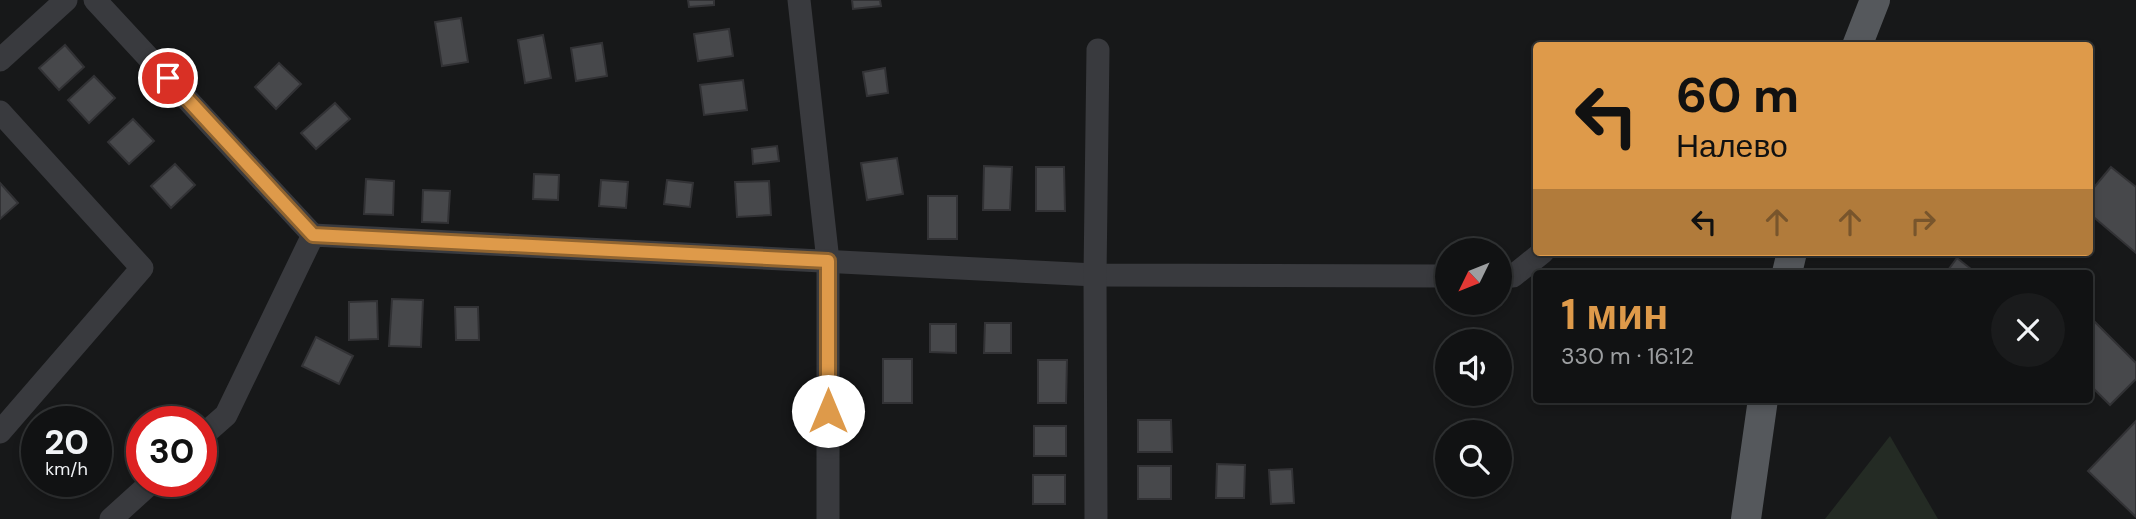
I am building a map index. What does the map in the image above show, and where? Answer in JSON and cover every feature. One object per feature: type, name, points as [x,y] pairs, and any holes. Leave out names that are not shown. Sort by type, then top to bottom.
[{"type":"main road","points":[[1859,42],[1875,0]]},
{"type":"main road","points":[[1746,519],[1762,403]]},
{"type":"street","points":[[0,60],[66,0]]},
{"type":"street","points":[[95,0],[313,235],[1095,275],[1435,276]]},
{"type":"street","points":[[799,0],[828,261],[828,519]]},
{"type":"street","points":[[1096,519],[1098,50]]},
{"type":"street","points":[[0,111],[142,268],[0,432]]},
{"type":"street","points":[[217,423],[226,415],[313,235]]},
{"type":"street","points":[[1512,276],[1538,256]]},
{"type":"street","points":[[111,519],[135,497]]},
{"type":"shaded area","points":[[1890,436],[1938,519],[1825,519]]},
{"type":"building","points":[[688,0],[714,0],[714,5],[689,7]]},
{"type":"building","points":[[852,0],[880,0],[881,6],[853,9]]},
{"type":"building","points":[[461,18],[468,62],[442,66],[435,22]]},
{"type":"building","points":[[729,29],[733,56],[698,61],[694,34]]},
{"type":"building","points":[[543,35],[551,78],[525,83],[518,40]]},
{"type":"building","points":[[602,43],[607,76],[576,81],[571,48]]},
{"type":"building","points":[[65,45],[84,67],[59,90],[39,68]]},
{"type":"building","points":[[279,63],[301,84],[276,109],[255,87]]},
{"type":"building","points":[[885,68],[888,93],[867,96],[863,72]]},
{"type":"building","points":[[94,76],[115,98],[89,123],[68,100]]},
{"type":"building","points":[[743,80],[747,110],[704,115],[700,85]]},
{"type":"building","points":[[335,103],[350,119],[316,149],[301,133]]},
{"type":"building","points":[[133,119],[154,141],[129,164],[108,142]]},
{"type":"building","points":[[777,146],[779,161],[753,164],[752,149]]},
{"type":"building","points":[[897,158],[903,194],[867,200],[861,163]]},
{"type":"building","points":[[175,164],[195,185],[171,208],[151,186]]},
{"type":"building","points":[[984,166],[1012,167],[1010,210],[983,210]]},
{"type":"building","points":[[1036,167],[1064,167],[1065,211],[1036,211]]},
{"type":"building","points":[[2111,167],[2136,187],[2136,253],[2093,217],[2093,188]]},
{"type":"building","points":[[534,174],[559,175],[558,200],[533,199]]},
{"type":"building","points":[[366,179],[394,181],[393,215],[364,214]]},
{"type":"building","points":[[601,180],[628,182],[626,208],[599,206]]},
{"type":"building","points":[[667,180],[693,183],[690,207],[664,204]]},
{"type":"building","points":[[769,181],[771,215],[737,217],[735,182]]},
{"type":"building","points":[[0,183],[18,203],[0,219]]},
{"type":"building","points":[[423,190],[450,191],[448,223],[422,222]]},
{"type":"building","points":[[928,196],[957,196],[957,239],[928,239]]},
{"type":"building","points":[[1957,258],[1972,270],[1948,270]]},
{"type":"building","points":[[392,299],[423,300],[421,347],[389,346]]},
{"type":"building","points":[[377,301],[378,339],[349,340],[349,302]]},
{"type":"building","points":[[455,307],[478,307],[479,340],[456,340]]},
{"type":"building","points":[[2093,320],[2136,363],[2136,379],[2110,405],[2093,388]]},
{"type":"building","points":[[985,323],[1011,323],[1011,353],[984,353]]},
{"type":"building","points":[[930,324],[956,324],[956,353],[930,352]]},
{"type":"building","points":[[316,337],[353,356],[339,384],[302,366]]},
{"type":"building","points":[[883,359],[912,359],[912,403],[883,403]]},
{"type":"building","points":[[1038,360],[1067,360],[1066,403],[1038,403]]},
{"type":"building","points":[[1138,420],[1171,420],[1172,452],[1138,452]]},
{"type":"building","points":[[2136,421],[2136,517],[2088,471]]},
{"type":"building","points":[[1034,426],[1066,426],[1066,456],[1034,456]]},
{"type":"building","points":[[1217,464],[1245,465],[1244,498],[1216,498]]},
{"type":"building","points":[[1138,466],[1171,466],[1171,499],[1138,499]]},
{"type":"building","points":[[1292,469],[1294,503],[1271,504],[1269,470]]},
{"type":"building","points":[[1033,475],[1065,475],[1065,504],[1033,504]]},
{"type":"route","points":[[168,78],[313,235],[828,261],[828,411]]}]
